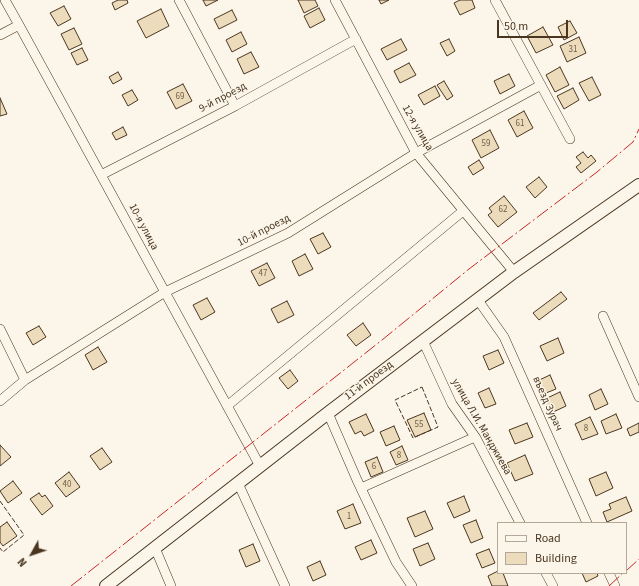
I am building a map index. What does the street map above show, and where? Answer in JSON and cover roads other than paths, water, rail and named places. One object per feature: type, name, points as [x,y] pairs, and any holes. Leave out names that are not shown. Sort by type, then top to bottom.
[{"type":"street","name":"10-я улица","points":[[5,0],[260,466]]},
{"type":"street","points":[[179,0],[235,106]]},
{"type":"street","name":"12-я улица","points":[[335,0],[416,153],[514,272]]},
{"type":"street","points":[[495,0],[570,139]]},
{"type":"street","points":[[0,35],[19,25]]},
{"type":"street","name":"9-й проезд","points":[[101,175],[235,106],[356,39]]},
{"type":"street","name":"10-й проезд","points":[[0,401],[25,380],[164,292],[288,233],[416,153],[541,85]]},
{"type":"street","name":"11-й проезд","points":[[106,586],[328,413],[514,272],[639,185]]},
{"type":"street","points":[[227,406],[464,211]]},
{"type":"street","name":"въезд Зурач","points":[[478,300],[504,337],[587,522]]},
{"type":"street","points":[[602,316],[639,397]]},
{"type":"street","points":[[0,329],[25,380]]},
{"type":"street","name":"улица Л.И. Манджиева","points":[[423,341],[452,404],[475,437],[519,522]]},
{"type":"street","points":[[328,413],[396,562],[412,586]]},
{"type":"street","points":[[361,488],[475,437]]},
{"type":"street","points":[[238,483],[285,586]]},
{"type":"street","points":[[155,548],[171,586]]},
{"type":"street","points":[[547,574],[553,586]]},
{"type":"street","points":[[609,574],[615,586]]}]
